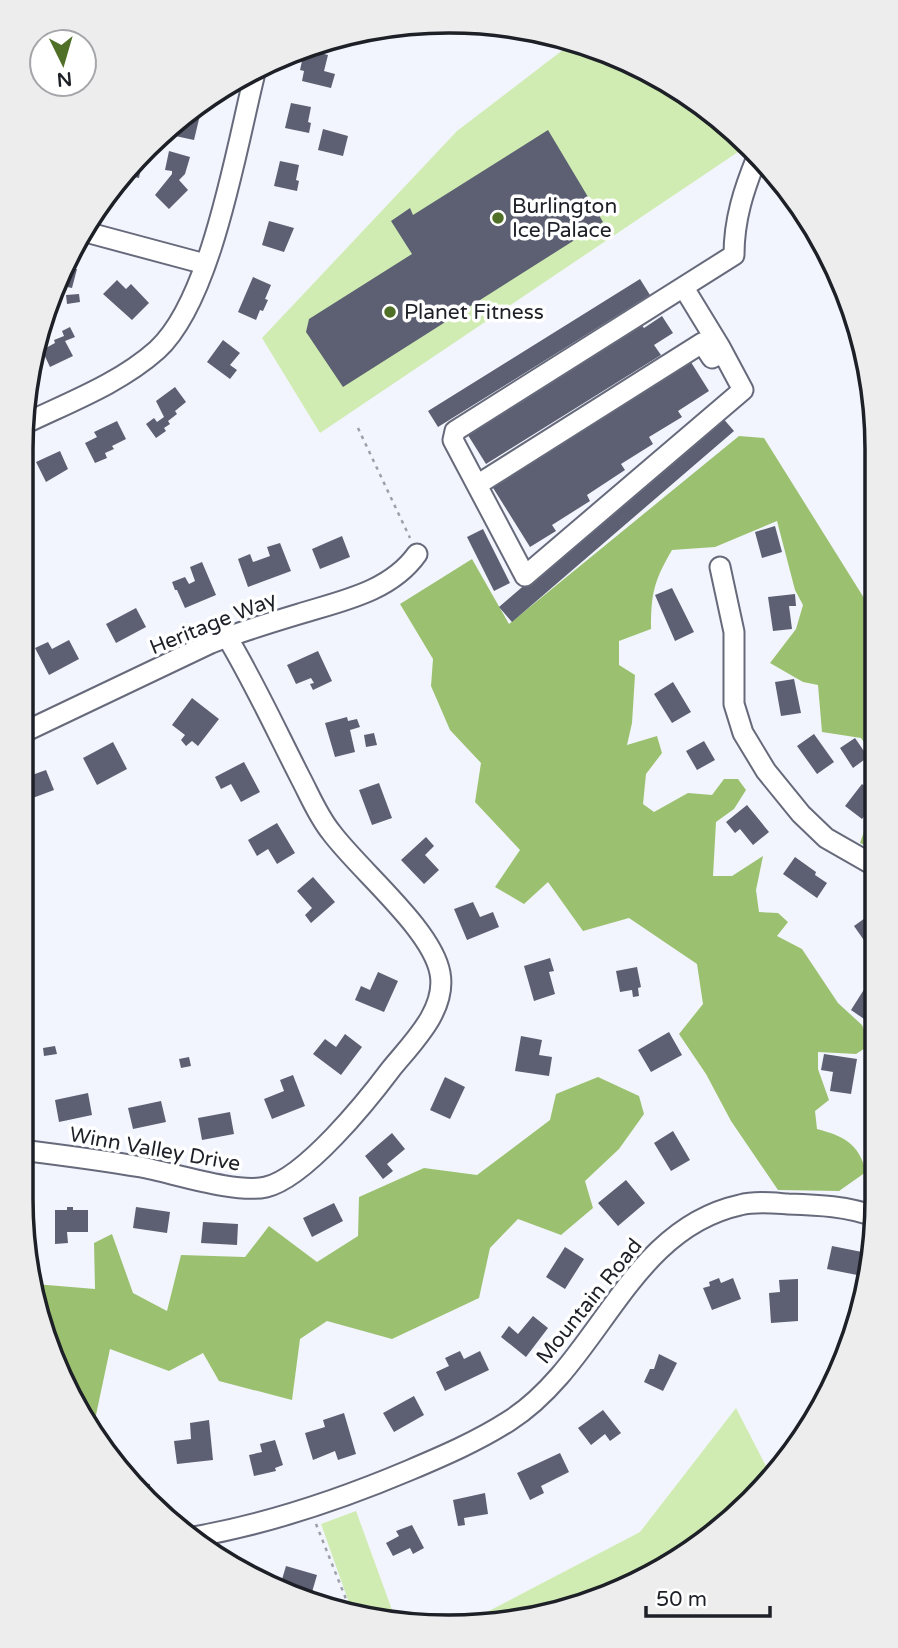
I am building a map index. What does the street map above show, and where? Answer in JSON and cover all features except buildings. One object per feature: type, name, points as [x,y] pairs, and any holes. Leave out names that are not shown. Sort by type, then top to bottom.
[{"type":"street","points":[[34,419],[118,377],[158,349],[181,320],[205,264],[221,211],[253,83]]},
{"type":"street","points":[[684,288],[743,390],[525,576],[453,440],[455,431],[734,255],[734,234],[742,195],[753,166]]},
{"type":"street","points":[[93,234],[205,264]]},
{"type":"street","points":[[477,485],[702,343],[712,358],[722,352]]},
{"type":"street","name":"Heritage Way","points":[[33,728],[227,637],[368,592],[409,565],[417,554]]},
{"type":"street","points":[[720,567],[734,632],[734,704],[743,733],[766,771],[801,814],[827,838],[865,860]]},
{"type":"street","name":"Winn Valley Drive","points":[[33,1152],[142,1167],[241,1188],[267,1187],[287,1177],[321,1152],[373,1092],[434,1013],[441,987],[440,973],[433,954],[408,918],[329,830],[288,755],[253,681],[227,637]]},
{"type":"street","name":"Mountain Road","points":[[204,1535],[264,1523],[367,1488],[449,1454],[511,1420],[541,1395],[572,1363],[640,1269],[681,1230],[741,1204],[825,1205],[864,1213]]},
{"type":"path","points":[[358,428],[417,554]]},
{"type":"path","points":[[310,1508],[347,1602]]},
{"type":"green space","points":[[564,49],[608,65],[657,89],[702,119],[739,151],[320,433],[262,338],[457,131]]},
{"type":"green space","points":[[739,436],[764,438],[865,600],[865,744],[861,738],[822,732],[818,685],[803,682],[770,663],[796,629],[803,605],[795,590],[777,521],[715,547],[672,550],[655,588],[651,629],[619,641],[619,665],[635,675],[632,723],[627,745],[657,736],[662,753],[646,774],[643,804],[654,812],[688,793],[712,795],[724,779],[738,779],[746,790],[734,809],[716,822],[713,876],[732,876],[763,856],[756,890],[759,912],[778,913],[788,922],[777,936],[802,949],[838,1003],[862,1025],[865,1032],[865,1048],[856,1054],[818,1052],[818,1069],[829,1100],[815,1111],[817,1129],[849,1142],[859,1154],[865,1169],[865,1173],[839,1191],[778,1190],[731,1121],[706,1074],[679,1034],[703,1004],[697,964],[629,918],[583,931],[548,882],[524,904],[495,887],[520,850],[475,802],[481,763],[450,730],[431,686],[433,659],[400,604],[472,559],[509,624]]},
{"type":"green space","points":[[865,829],[865,845],[860,843]]},
{"type":"green space","points":[[598,1077],[639,1096],[644,1114],[619,1149],[585,1181],[593,1208],[561,1235],[518,1219],[490,1248],[479,1298],[392,1339],[327,1321],[300,1339],[292,1400],[219,1381],[203,1353],[169,1371],[110,1349],[95,1418],[65,1358],[42,1285],[95,1289],[94,1243],[112,1234],[133,1293],[167,1311],[181,1255],[245,1257],[269,1226],[317,1262],[358,1236],[359,1197],[424,1168],[477,1175],[550,1120],[556,1094]]},
{"type":"green space","points":[[736,1408],[767,1467],[723,1512],[680,1545],[608,1583],[557,1601],[485,1613],[640,1532]]},
{"type":"green space","points":[[356,1511],[392,1611],[349,1603],[321,1524]]},
{"type":"place","name":"Burlington Ice Palace","points":[[498,218]]},
{"type":"place","name":"Planet Fitness","points":[[390,312]]}]
